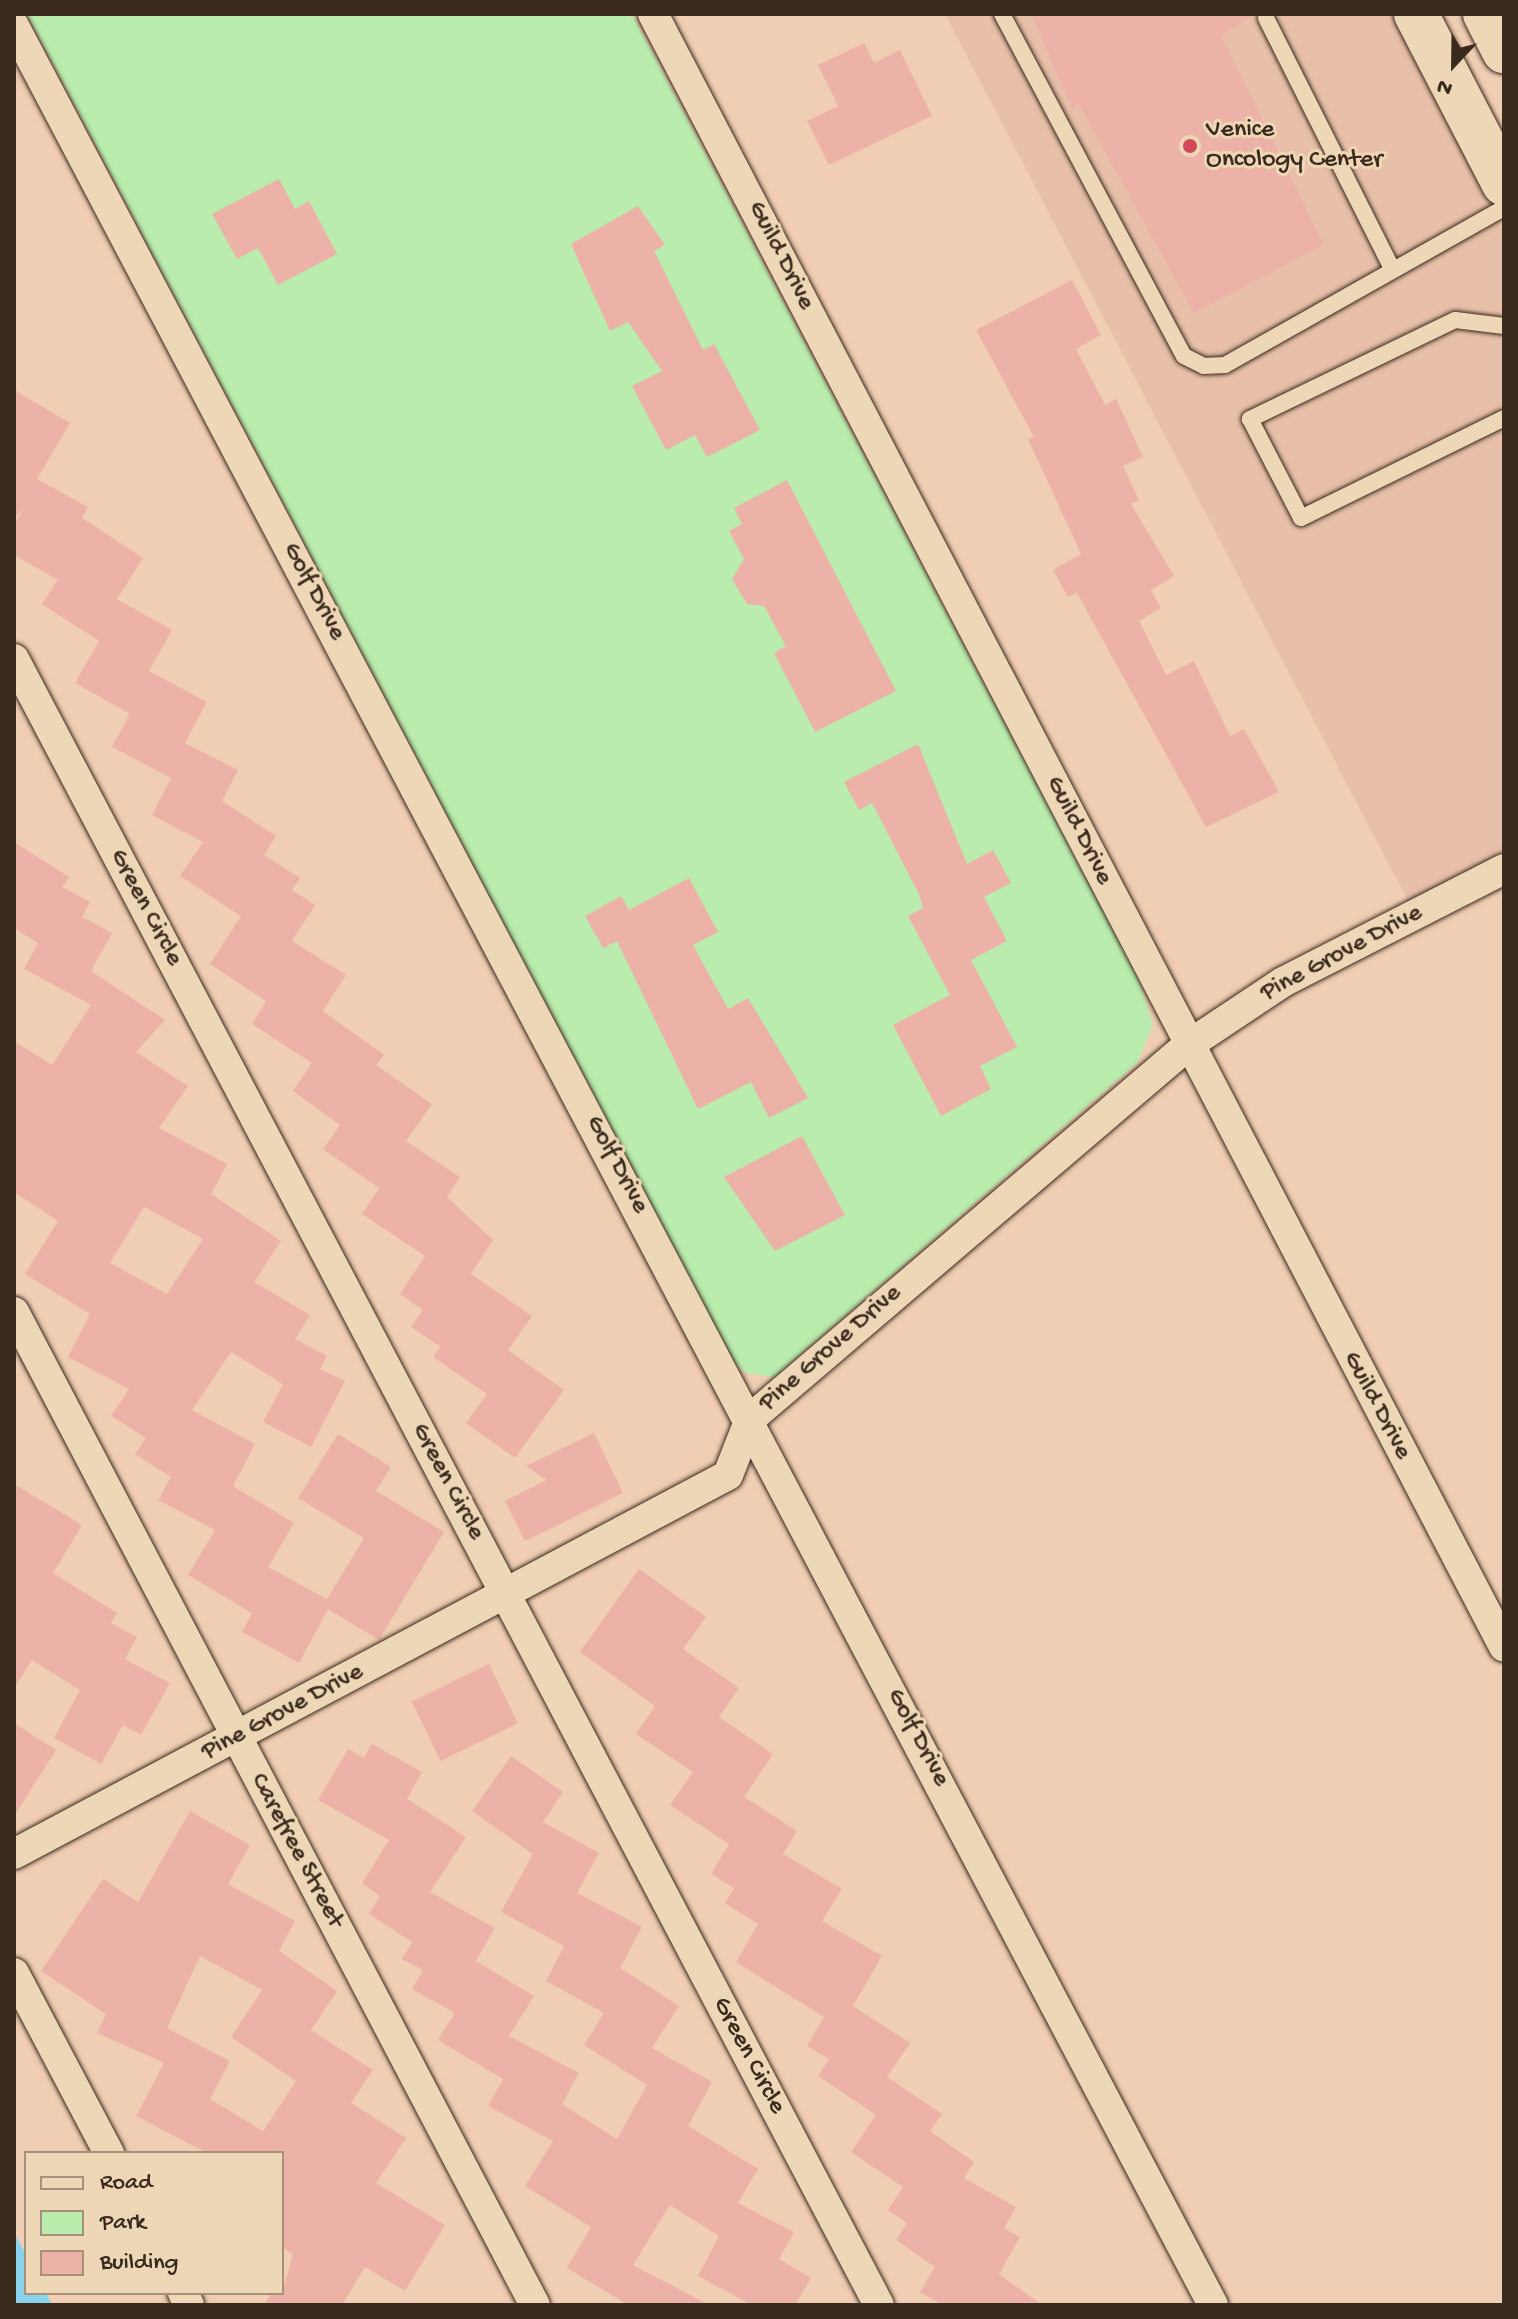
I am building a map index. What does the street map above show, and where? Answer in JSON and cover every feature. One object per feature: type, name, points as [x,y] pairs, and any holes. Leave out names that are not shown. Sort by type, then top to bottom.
[{"type":"main road","points":[[1416,14],[1504,184]]},
{"type":"main road","points":[[1485,14],[1504,51]]},
{"type":"street","name":"Guild Drive","points":[[653,14],[1187,1046],[1504,1647]]},
{"type":"street","name":"Golf Drive","points":[[14,26],[750,1419],[1213,2305]]},
{"type":"street","name":"Green Circle","points":[[14,659],[879,2305]]},
{"type":"street","name":"Pine Grove Drive","points":[[14,1854],[728,1475],[750,1419],[1187,1046],[1283,982],[1504,869]]},
{"type":"street","name":"Carefree Street","points":[[14,1312],[535,2305]]},
{"type":"street","points":[[14,1973],[108,2151]]},
{"type":"lane","points":[[1002,14],[1184,356],[1204,366],[1225,365],[1504,208]]},
{"type":"lane","points":[[1266,18],[1392,269]]},
{"type":"lane","points":[[1504,326],[1455,320],[1250,419],[1301,518],[1504,418]]},
{"type":"shaded area","points":[[945,14],[1392,14],[1504,232],[1504,853],[1410,905]]},
{"type":"green space","points":[[27,14],[632,14],[1138,978],[1153,1024],[1138,1062],[774,1377],[746,1373],[733,1361]]},
{"type":"water","points":[[14,2232],[24,2251],[24,2295],[47,2295],[52,2305],[14,2305]]},
{"type":"building","name":"Venice Oncology Center","points":[[1031,14],[1256,14],[1221,35],[1324,245],[1194,313],[1079,105],[1072,109]]},
{"type":"building","points":[[864,43],[874,63],[900,50],[932,116],[829,165],[807,121],[838,106],[818,65]]},
{"type":"building","points":[[279,179],[295,209],[309,201],[337,254],[278,285],[258,248],[237,259],[212,214]]},
{"type":"building","points":[[638,206],[665,245],[654,251],[703,350],[714,344],[760,430],[707,457],[695,435],[666,450],[632,386],[662,371],[628,322],[610,331],[571,244]]},
{"type":"building","points":[[1072,280],[1101,335],[1076,349],[1105,405],[1116,399],[1143,457],[1123,466],[1139,500],[1131,504],[1174,576],[1151,590],[1161,608],[1139,621],[1166,675],[1194,661],[1230,736],[1244,729],[1279,792],[1206,827],[1077,593],[1068,597],[1053,570],[1081,554],[1028,439],[1034,437],[976,330]]},
{"type":"building","points":[[14,390],[70,423],[37,479],[88,507],[82,518],[143,558],[117,599],[172,630],[149,671],[207,702],[185,743],[238,770],[222,801],[276,836],[264,855],[300,878],[292,890],[315,905],[292,941],[346,975],[323,1011],[384,1055],[376,1065],[432,1104],[406,1141],[460,1177],[447,1197],[493,1240],[471,1274],[532,1316],[508,1350],[564,1390],[515,1458],[466,1423],[487,1394],[433,1357],[441,1347],[411,1327],[423,1310],[400,1294],[425,1256],[362,1214],[379,1188],[323,1149],[340,1125],[293,1091],[312,1063],[252,1024],[266,1001],[210,964],[241,916],[180,876],[203,842],[152,815],[171,778],[112,747],[130,714],[75,683],[99,641],[42,604],[58,580],[14,555],[14,524],[25,506],[14,519]]},
{"type":"building","points":[[787,480],[896,691],[815,732],[774,653],[786,646],[764,606],[747,604],[732,579],[744,559],[729,531],[742,524],[734,508]]},
{"type":"building","points":[[918,744],[967,864],[993,850],[1011,883],[984,897],[1007,941],[971,960],[1017,1047],[980,1066],[991,1089],[941,1116],[893,1025],[950,995],[908,916],[923,908],[919,894],[872,803],[859,810],[844,782]]},
{"type":"building","points":[[14,842],[69,877],[62,887],[90,902],[82,917],[112,933],[91,971],[165,1020],[136,1052],[188,1086],[159,1128],[227,1164],[211,1194],[281,1241],[254,1282],[310,1315],[295,1339],[327,1356],[320,1369],[345,1381],[311,1447],[263,1422],[283,1384],[231,1352],[192,1410],[255,1444],[233,1486],[294,1523],[268,1567],[327,1599],[364,1538],[298,1498],[338,1434],[391,1467],[376,1491],[444,1532],[379,1640],[328,1609],[299,1663],[242,1632],[252,1613],[188,1575],[215,1530],[158,1500],[171,1477],[135,1454],[146,1438],[111,1416],[129,1389],[68,1357],[90,1314],[25,1274],[58,1221],[14,1192],[14,1041],[52,1065],[91,1005],[24,969],[38,943],[14,928]],"holes":[[[144,1207],[203,1239],[167,1294],[110,1263]]]},
{"type":"building","points":[[689,878],[718,932],[693,945],[728,1009],[748,998],[808,1098],[769,1118],[751,1082],[698,1109],[617,941],[603,948],[585,916],[621,896],[629,910]]},
{"type":"building","points":[[802,1136],[845,1215],[775,1251],[724,1177]]},
{"type":"building","points":[[594,1433],[623,1493],[525,1541],[505,1501],[547,1480],[526,1466]]},
{"type":"building","points":[[14,1484],[82,1525],[53,1573],[117,1613],[111,1623],[137,1637],[125,1659],[170,1683],[141,1735],[123,1725],[101,1764],[54,1738],[80,1690],[32,1660],[14,1688]]},
{"type":"building","points":[[639,1569],[706,1617],[683,1649],[739,1688],[719,1717],[773,1754],[744,1797],[797,1831],[783,1854],[842,1889],[822,1921],[882,1956],[853,2006],[910,2043],[887,2077],[942,2114],[930,2131],[974,2162],[964,2178],[1016,2207],[1004,2228],[1020,2237],[999,2274],[1042,2305],[942,2305],[920,2292],[935,2267],[896,2240],[907,2223],[888,2210],[903,2187],[851,2152],[876,2115],[818,2076],[829,2059],[807,2046],[824,2017],[736,1962],[758,1924],[725,1903],[734,1888],[711,1874],[729,1844],[670,1805],[693,1772],[636,1734],[655,1706],[580,1652]]},
{"type":"building","points":[[489,1664],[518,1723],[441,1761],[412,1702]]},
{"type":"building","points":[[14,1723],[56,1750],[14,1816]]},
{"type":"building","points":[[372,1744],[422,1772],[407,1799],[466,1837],[430,1892],[495,1928],[476,1961],[534,1996],[509,2036],[579,2073],[562,2104],[617,2139],[647,2085],[584,2045],[604,2013],[546,1981],[564,1946],[501,1912],[533,1854],[472,1811],[511,1756],[563,1792],[543,1822],[599,1853],[577,1893],[642,1927],[620,1968],[679,2006],[652,2048],[712,2082],[688,2126],[758,2169],[738,2203],[794,2232],[779,2259],[811,2278],[795,2305],[752,2305],[698,2276],[719,2236],[670,2205],[633,2265],[709,2305],[628,2305],[567,2268],[591,2227],[525,2186],[553,2141],[488,2106],[503,2079],[438,2040],[455,2013],[412,1989],[423,1970],[402,1959],[412,1942],[369,1914],[380,1896],[362,1883],[389,1840],[318,1800],[348,1749],[364,1758]]},
{"type":"building","points":[[190,1811],[250,1845],[228,1884],[295,1921],[279,1951],[337,1991],[311,2030],[373,2070],[351,2103],[406,2138],[376,2183],[445,2225],[405,2291],[365,2267],[342,2305],[264,2305],[270,2295],[284,2295],[293,2254],[284,2248],[284,2151],[203,2151],[136,2116],[164,2063],[97,2033],[106,2014],[41,1971],[103,1879],[138,1902]],"holes":[[[200,1956],[262,1990],[231,2037],[296,2081],[263,2131],[210,2099],[230,2061],[167,2028]]]},
{"type":"place","name":"Venice Oncology Center","points":[[1190,146]]}]
